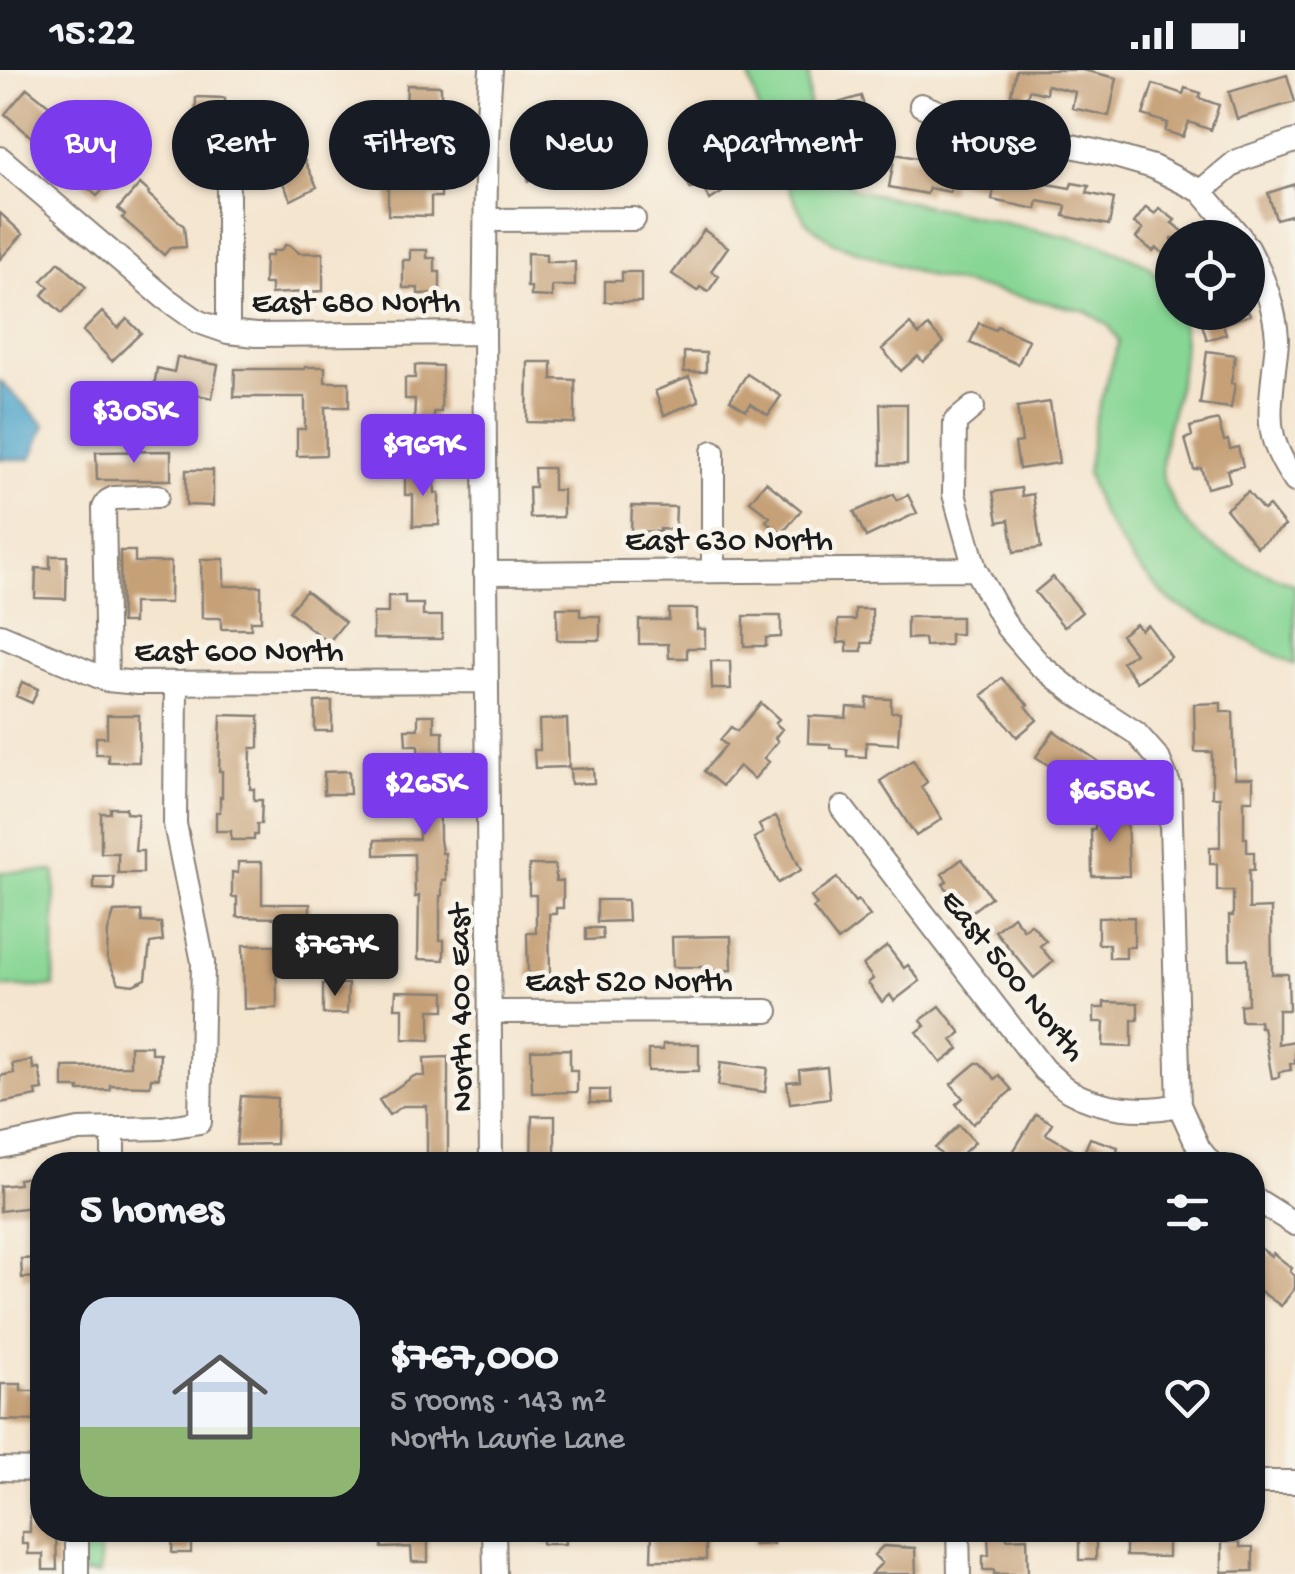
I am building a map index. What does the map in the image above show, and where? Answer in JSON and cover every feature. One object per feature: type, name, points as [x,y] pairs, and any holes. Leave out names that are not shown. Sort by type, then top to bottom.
[{"type":"street","name":"North 400 East","points":[[491,70],[486,124],[484,333],[492,1152]]},
{"type":"street","points":[[1201,191],[1237,160],[1295,142]]},
{"type":"street","points":[[1071,146],[1153,167],[1201,191],[1228,220]]},
{"type":"street","points":[[0,158],[165,298],[199,322],[228,332],[228,190]]},
{"type":"street","points":[[486,220],[634,220]]},
{"type":"street","points":[[1265,286],[1277,340],[1269,418],[1283,464],[1295,482]]},
{"type":"street","name":"East 680 North","points":[[228,332],[484,333]]},
{"type":"street","points":[[973,407],[955,422],[954,494],[975,569],[1007,627],[1040,665],[1074,693],[1136,733],[1158,758],[1170,788],[1179,1105],[1202,1152]]},
{"type":"street","points":[[713,452],[713,571]]},
{"type":"street","points":[[107,680],[104,508],[114,498],[157,496]]},
{"type":"street","name":"East 630 North","points":[[485,573],[975,569]]},
{"type":"street","name":"East 600 North","points":[[0,636],[107,680],[138,683],[486,681]]},
{"type":"street","points":[[0,1147],[79,1130],[162,1128],[200,1122],[204,962],[175,824],[176,683]]},
{"type":"street","name":"East 500 North","points":[[842,808],[1044,1070],[1070,1091],[1105,1104],[1142,1111],[1179,1105]]},
{"type":"street","name":"East 520 North","points":[[490,1012],[767,1012]]},
{"type":"street","points":[[113,1129],[113,1152]]},
{"type":"street","points":[[1265,1205],[1295,1224]]},
{"type":"street","points":[[0,1469],[30,1470]]},
{"type":"street","points":[[1265,1482],[1295,1482]]},
{"type":"street","points":[[77,1542],[77,1574]]},
{"type":"street","points":[[495,1542],[496,1574]]},
{"type":"street","points":[[958,1542],[958,1574]]},
{"type":"green space","points":[[751,70],[809,70],[809,100],[756,100]]},
{"type":"green space","points":[[790,190],[856,190],[1101,244],[1148,265],[1155,274],[1155,330],[1183,332],[1180,376],[1164,448],[1164,484],[1182,517],[1209,544],[1295,585],[1295,665],[1171,602],[1134,563],[1101,513],[1087,473],[1095,420],[1119,341],[1109,326],[1086,311],[931,277],[834,243],[805,221]]},
{"type":"green space","points":[[55,871],[54,987],[0,987],[0,872]]},
{"type":"green space","points":[[66,1542],[100,1542],[100,1574],[66,1574]]},
{"type":"water","points":[[0,381],[45,425],[31,459],[0,459]]},
{"type":"building","points":[[1016,70],[1082,70],[1117,78],[1109,116],[1072,108],[1075,92],[1047,85],[1046,94],[1029,90],[1027,98],[1011,94]]},
{"type":"building","points":[[1287,75],[1295,102],[1237,119],[1229,92]]},
{"type":"building","points":[[1153,84],[1183,94],[1185,88],[1201,93],[1199,98],[1219,105],[1211,130],[1189,122],[1183,137],[1165,131],[1168,123],[1143,115]]},
{"type":"building","points":[[407,85],[441,86],[441,100],[406,100]]},
{"type":"building","points":[[27,88],[42,100],[30,100],[30,136],[5,114]]},
{"type":"building","points":[[196,97],[225,98],[225,100]]},
{"type":"building","points":[[896,154],[916,158],[916,190],[928,190],[927,194],[896,188]]},
{"type":"building","points":[[309,170],[317,187],[291,200],[286,190],[309,190]]},
{"type":"building","points":[[1072,183],[1089,186],[1087,193],[1114,199],[1109,225],[1064,216],[1066,206],[1038,201],[1036,209],[992,200],[994,190],[1071,190]]},
{"type":"building","points":[[1295,184],[1295,214],[1276,219],[1268,193]]},
{"type":"building","points":[[135,190],[147,190],[184,226],[186,247],[170,248],[164,255],[122,218],[125,215],[118,209]]},
{"type":"building","points":[[388,190],[441,190],[441,197],[431,197],[431,216],[388,215]]},
{"type":"building","points":[[704,190],[726,190],[710,200]]},
{"type":"building","points":[[1146,207],[1155,214],[1159,208],[1175,220],[1155,220],[1153,251],[1136,238],[1143,229],[1134,223]]},
{"type":"building","points":[[0,213],[23,234],[0,259]]},
{"type":"building","points":[[704,230],[728,247],[711,271],[719,276],[708,292],[700,287],[697,291],[672,274]]},
{"type":"building","points":[[285,245],[299,253],[323,253],[323,291],[271,294],[271,284],[264,284],[265,256],[272,256],[272,251],[280,251]]},
{"type":"building","points":[[410,250],[427,250],[427,258],[435,258],[440,293],[418,294],[418,288],[403,288],[403,260],[410,260]]},
{"type":"building","points":[[527,253],[546,254],[546,262],[575,262],[575,286],[552,286],[552,297],[531,296],[531,287],[527,287]]},
{"type":"building","points":[[59,262],[86,287],[62,313],[42,295],[49,287],[42,281]]},
{"type":"building","points":[[622,272],[641,272],[641,302],[605,302],[605,281],[622,281]]},
{"type":"building","points":[[102,312],[118,328],[127,319],[141,333],[112,361],[83,331]]},
{"type":"building","points":[[979,323],[1029,340],[1018,364],[970,343]]},
{"type":"building","points":[[910,324],[919,335],[928,326],[944,343],[923,362],[918,356],[901,371],[882,349]]},
{"type":"building","points":[[1204,330],[1225,330],[1226,334],[1207,340]]},
{"type":"building","points":[[1207,351],[1235,355],[1231,408],[1200,404]]},
{"type":"building","points":[[684,352],[706,353],[706,372],[684,372]]},
{"type":"building","points":[[177,357],[218,365],[212,398],[154,387],[157,368],[174,372]]},
{"type":"building","points":[[528,362],[552,362],[552,379],[575,380],[575,423],[527,422]]},
{"type":"building","points":[[415,365],[442,366],[441,412],[434,412],[434,430],[414,430],[415,399],[405,399],[405,378],[415,378]]},
{"type":"building","points":[[325,367],[325,382],[349,382],[349,407],[325,407],[326,455],[297,456],[297,429],[305,429],[305,397],[234,397],[235,369]]},
{"type":"building","points":[[747,374],[781,396],[768,415],[751,404],[746,410],[730,400]]},
{"type":"building","points":[[689,377],[699,401],[664,415],[655,391]]},
{"type":"building","points":[[1050,402],[1059,463],[1019,469],[1015,443],[1022,442],[1017,407]]},
{"type":"building","points":[[880,404],[907,404],[907,464],[881,465]]},
{"type":"building","points":[[1218,420],[1224,441],[1228,440],[1230,449],[1238,447],[1243,466],[1227,470],[1230,482],[1207,488],[1201,468],[1194,470],[1185,439],[1192,436],[1190,427]]},
{"type":"building","points":[[171,451],[171,480],[97,480],[96,452]]},
{"type":"building","points":[[534,468],[553,468],[553,490],[563,490],[563,517],[530,518],[529,487],[535,487]]},
{"type":"building","points":[[186,470],[213,470],[213,506],[186,505]]},
{"type":"building","points":[[405,475],[435,475],[439,525],[413,526],[413,495],[405,495]]},
{"type":"building","points":[[766,482],[801,510],[782,534],[766,521],[770,517],[750,501]]},
{"type":"building","points":[[1021,488],[1022,496],[1033,494],[1041,548],[1014,552],[1009,520],[998,522],[993,492]]},
{"type":"building","points":[[1248,492],[1263,510],[1269,506],[1285,526],[1257,547],[1226,509]]},
{"type":"building","points":[[894,494],[897,500],[908,495],[917,513],[866,537],[854,512]]},
{"type":"building","points":[[632,506],[676,507],[675,530],[631,531]]},
{"type":"building","points":[[120,551],[135,551],[135,562],[171,562],[170,603],[133,603],[133,623],[121,623]]},
{"type":"building","points":[[50,556],[67,556],[66,599],[35,598],[36,568],[50,569]]},
{"type":"building","points":[[201,559],[224,559],[224,586],[261,586],[261,621],[251,621],[251,629],[221,629],[221,618],[202,618]]},
{"type":"building","points":[[1053,577],[1082,612],[1064,627],[1035,592]]},
{"type":"building","points":[[306,591],[345,622],[328,643],[289,611]]},
{"type":"building","points":[[388,596],[405,596],[405,604],[423,604],[423,616],[442,616],[442,639],[373,639],[373,613],[388,613]]},
{"type":"building","points":[[557,608],[580,608],[580,616],[600,616],[600,640],[557,640]]},
{"type":"building","points":[[669,609],[697,609],[697,629],[705,629],[705,648],[687,648],[687,658],[669,658],[668,644],[639,644],[639,620],[669,620]]},
{"type":"building","points":[[855,609],[872,609],[872,643],[862,643],[862,651],[847,651],[847,642],[838,643],[838,620],[855,620]]},
{"type":"building","points":[[744,616],[781,616],[781,637],[766,638],[766,646],[744,646]]},
{"type":"building","points":[[907,617],[961,617],[961,634],[950,634],[950,645],[925,646],[924,638],[907,639]]},
{"type":"building","points":[[1136,624],[1141,630],[1148,625],[1171,657],[1137,682],[1122,662],[1135,653],[1121,635]]},
{"type":"building","points":[[711,661],[730,661],[731,689],[712,689]]},
{"type":"building","points":[[1002,678],[1037,720],[1017,737],[982,695]]},
{"type":"building","points":[[22,682],[38,689],[32,703],[16,696]]},
{"type":"building","points":[[867,698],[891,699],[891,712],[900,712],[898,744],[866,742],[866,757],[847,756],[847,749],[830,748],[830,744],[808,743],[809,716],[846,718],[847,707],[867,708]]},
{"type":"building","points":[[332,701],[332,731],[315,731],[315,702]]},
{"type":"building","points":[[761,703],[779,719],[775,723],[782,729],[764,758],[769,762],[754,779],[739,766],[722,786],[704,771],[726,745],[720,740],[731,727],[737,731]]},
{"type":"building","points":[[1221,703],[1221,712],[1233,712],[1235,778],[1253,778],[1253,800],[1244,800],[1244,838],[1247,852],[1254,852],[1254,870],[1249,870],[1249,909],[1271,908],[1272,974],[1288,974],[1289,1010],[1278,1010],[1278,1044],[1295,1041],[1295,1063],[1290,1064],[1291,1070],[1279,1072],[1279,1077],[1272,1078],[1259,1021],[1241,1021],[1240,1005],[1248,1004],[1247,959],[1230,959],[1233,891],[1217,891],[1217,864],[1210,864],[1210,847],[1220,847],[1220,797],[1212,797],[1212,752],[1195,752],[1194,704]]},
{"type":"building","points":[[107,715],[139,715],[139,762],[108,762],[108,754],[96,754],[96,737],[107,737]]},
{"type":"building","points":[[221,715],[259,716],[259,748],[251,748],[250,789],[254,789],[254,800],[262,800],[261,824],[257,824],[254,840],[231,840],[231,831],[216,831],[216,812],[220,812],[222,797]]},
{"type":"building","points":[[418,715],[434,715],[434,731],[443,731],[443,755],[439,755],[440,839],[446,880],[442,880],[440,896],[444,960],[418,959],[419,896],[415,897],[414,854],[375,855],[375,840],[419,839],[418,797],[412,797],[412,781],[419,781],[418,745],[406,745],[405,729],[418,729]]},
{"type":"building","points":[[567,719],[569,767],[535,768],[534,750],[540,750],[539,720]]},
{"type":"building","points":[[1054,731],[1098,761],[1083,784],[1036,757]]},
{"type":"building","points":[[913,760],[927,782],[921,787],[942,819],[916,836],[880,781]]},
{"type":"building","points":[[593,768],[594,783],[571,784],[570,769]]},
{"type":"building","points":[[349,771],[350,794],[324,794],[324,772]]},
{"type":"building","points":[[110,808],[126,808],[126,813],[138,814],[135,851],[143,851],[143,873],[118,873],[118,853],[101,853],[101,813],[110,813]]},
{"type":"building","points":[[1095,812],[1127,812],[1129,876],[1092,876],[1091,829],[1095,829]]},
{"type":"building","points":[[776,816],[801,870],[778,883],[754,838],[763,833],[759,825]]},
{"type":"building","points":[[962,859],[991,897],[967,915],[943,884],[947,881],[942,874]]},
{"type":"building","points":[[238,862],[262,862],[262,904],[310,904],[310,930],[282,930],[282,918],[237,917],[232,872],[238,873]]},
{"type":"building","points":[[529,865],[555,865],[556,881],[563,881],[563,908],[549,914],[550,976],[528,977],[527,933],[536,933],[536,895],[529,895]]},
{"type":"building","points":[[94,877],[114,877],[114,890],[94,889]]},
{"type":"building","points":[[837,878],[870,916],[838,941],[813,908],[817,905],[811,897]]},
{"type":"building","points":[[597,900],[627,900],[628,921],[597,922]]},
{"type":"building","points":[[141,911],[142,922],[161,923],[163,941],[150,943],[146,979],[133,985],[119,983],[107,958],[108,931],[114,912]]},
{"type":"building","points":[[1013,916],[1024,930],[1031,924],[1046,941],[1040,946],[1053,962],[1034,978],[995,931]]},
{"type":"building","points":[[1134,917],[1134,947],[1126,947],[1126,958],[1109,958],[1109,944],[1098,944],[1098,918]]},
{"type":"building","points":[[586,928],[602,928],[603,939],[586,940]]},
{"type":"building","points":[[731,936],[732,970],[673,967],[672,937]]},
{"type":"building","points":[[243,945],[276,945],[277,1008],[244,1009]]},
{"type":"building","points":[[887,946],[920,981],[894,1001],[890,995],[882,1002],[868,983],[873,979],[863,965]]},
{"type":"building","points":[[323,984],[348,984],[347,1014],[323,1014]]},
{"type":"building","points":[[396,991],[445,992],[445,1010],[430,1010],[430,1040],[403,1039],[403,1008],[395,1008]]},
{"type":"building","points":[[1104,1002],[1138,1003],[1138,1020],[1132,1020],[1132,1047],[1103,1046],[1104,1022],[1094,1022],[1094,1008],[1104,1008]]},
{"type":"building","points":[[940,1006],[961,1033],[952,1040],[959,1049],[941,1063],[917,1032],[925,1026],[921,1020]]},
{"type":"building","points":[[663,1044],[699,1044],[699,1071],[648,1071],[648,1050],[663,1050]]},
{"type":"building","points":[[130,1046],[151,1046],[151,1053],[160,1053],[159,1078],[151,1078],[150,1086],[110,1085],[110,1090],[79,1091],[63,1088],[63,1067],[130,1066]]},
{"type":"building","points":[[570,1049],[570,1070],[577,1070],[577,1092],[532,1093],[531,1050]]},
{"type":"building","points":[[448,1057],[448,1152],[427,1152],[427,1106],[403,1106],[389,1115],[379,1100],[414,1076],[425,1076],[424,1058]]},
{"type":"building","points":[[32,1060],[33,1069],[39,1068],[43,1090],[36,1091],[37,1096],[0,1103],[0,1076],[14,1073],[12,1064]]},
{"type":"building","points":[[721,1062],[768,1068],[765,1092],[718,1086]]},
{"type":"building","points":[[976,1063],[995,1079],[999,1075],[1012,1090],[973,1124],[956,1104],[963,1098],[951,1084]]},
{"type":"building","points":[[827,1067],[830,1098],[790,1103],[787,1082],[800,1081],[799,1070]]},
{"type":"building","points":[[590,1090],[609,1090],[609,1103],[590,1103]]},
{"type":"building","points":[[241,1096],[277,1098],[276,1144],[236,1145]]},
{"type":"building","points":[[1036,1114],[1052,1123],[1046,1134],[1078,1152],[1013,1152]]},
{"type":"building","points":[[532,1116],[555,1116],[555,1152],[531,1152]]},
{"type":"building","points":[[959,1125],[975,1142],[965,1152],[939,1152],[935,1148]]},
{"type":"building","points":[[1090,1138],[1118,1147],[1117,1151],[1084,1152]]},
{"type":"building","points":[[30,1177],[30,1207],[0,1211],[0,1186],[19,1184],[18,1179]]},
{"type":"building","points":[[1265,1252],[1292,1268],[1290,1272],[1295,1276],[1295,1288],[1281,1306],[1265,1294]]},
{"type":"building","points":[[30,1258],[30,1278],[22,1278],[21,1259]]},
{"type":"building","points":[[1,1384],[21,1384],[21,1391],[30,1391],[30,1421],[0,1420]]},
{"type":"building","points":[[22,1532],[30,1532],[30,1542],[56,1542],[57,1570],[43,1570],[43,1554],[28,1554],[28,1544],[22,1544]]},
{"type":"building","points":[[172,1542],[191,1542],[191,1553],[172,1553]]},
{"type":"building","points":[[382,1542],[428,1542],[428,1562],[412,1562],[411,1547],[382,1548]]},
{"type":"building","points":[[652,1542],[706,1542],[706,1560],[651,1560]]},
{"type":"building","points":[[988,1542],[1027,1542],[1028,1574],[994,1574],[994,1570],[983,1570],[983,1556],[989,1555]]},
{"type":"building","points":[[1079,1542],[1096,1542],[1096,1560],[1079,1560]]},
{"type":"building","points":[[1126,1542],[1168,1542],[1168,1557],[1126,1556]]},
{"type":"building","points":[[1222,1542],[1253,1547],[1253,1571],[1222,1572]]},
{"type":"building","points":[[883,1546],[915,1548],[916,1574],[871,1574],[882,1563],[874,1555]]}]
